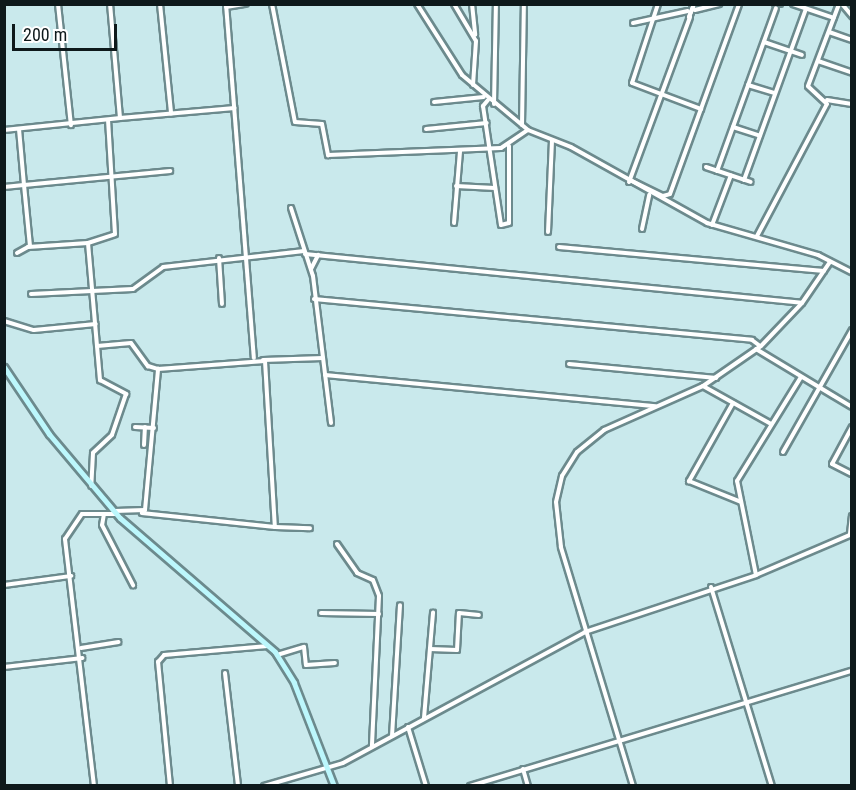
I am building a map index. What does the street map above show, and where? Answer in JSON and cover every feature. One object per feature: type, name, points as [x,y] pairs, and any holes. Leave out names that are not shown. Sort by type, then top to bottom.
[{"type":"street","points":[[58,4],[71,125]]},
{"type":"street","points":[[110,4],[120,118]]},
{"type":"street","points":[[160,4],[171,113]]},
{"type":"street","points":[[246,4],[226,6],[254,358]]},
{"type":"street","points":[[272,4],[295,122],[322,124],[328,155],[491,149],[508,146],[528,130]]},
{"type":"street","points":[[417,4],[473,86],[528,130],[629,182],[649,195],[712,225],[757,236],[852,272]]},
{"type":"street","points":[[454,4],[476,41]]},
{"type":"street","points":[[472,4],[476,41],[473,86]]},
{"type":"street","points":[[494,105],[496,4]]},
{"type":"street","points":[[522,126],[524,4]]},
{"type":"street","points":[[658,4],[631,82],[701,109]]},
{"type":"street","points":[[633,23],[688,11],[694,7],[719,4]]},
{"type":"street","points":[[629,182],[669,195],[739,4]]},
{"type":"street","points":[[717,171],[776,6],[780,4]]},
{"type":"street","points":[[793,4],[834,18]]},
{"type":"street","points":[[852,16],[841,4],[808,89],[827,100],[852,104]]},
{"type":"street","points":[[629,182],[694,7]]},
{"type":"street","points":[[744,180],[806,9]]},
{"type":"street","points":[[688,11],[690,17]]},
{"type":"street","points":[[829,32],[852,40]]},
{"type":"street","points":[[764,42],[802,55]]},
{"type":"street","points":[[818,61],[852,73]]},
{"type":"street","points":[[748,85],[775,93]]},
{"type":"street","points":[[434,102],[486,98]]},
{"type":"street","points":[[486,98],[486,123],[499,224],[507,225],[508,146]]},
{"type":"street","points":[[757,236],[827,100]]},
{"type":"street","points":[[4,130],[235,108]]},
{"type":"street","points":[[17,253],[30,246],[88,243],[111,238],[117,230],[108,121]]},
{"type":"street","points":[[426,129],[486,123]]},
{"type":"street","points":[[733,127],[760,136]]},
{"type":"street","points":[[19,129],[30,246]]},
{"type":"street","points":[[548,232],[552,141]]},
{"type":"street","points":[[453,223],[460,151]]},
{"type":"street","points":[[706,167],[751,182]]},
{"type":"street","points":[[4,187],[170,171]]},
{"type":"street","points":[[712,225],[731,176]]},
{"type":"street","points":[[456,186],[495,189]]},
{"type":"street","points":[[642,229],[649,195]]},
{"type":"street","points":[[291,208],[311,270],[331,423]]},
{"type":"street","points":[[88,243],[100,381],[126,396],[112,435],[93,453],[91,487]]},
{"type":"street","points":[[559,247],[824,271]]},
{"type":"street","points":[[31,294],[93,289],[133,289],[163,267],[247,254],[304,252],[802,303]]},
{"type":"street","points":[[311,270],[318,255]]},
{"type":"street","points":[[219,258],[222,304]]},
{"type":"street","points":[[633,786],[561,547],[556,502],[562,476],[578,452],[604,430],[703,386],[758,347],[802,303],[830,262]]},
{"type":"street","points":[[314,299],[752,339],[758,347],[801,377],[852,407]]},
{"type":"street","points":[[4,321],[37,330],[96,324]]},
{"type":"street","points":[[783,452],[852,330]]},
{"type":"street","points":[[98,346],[131,343],[148,366],[158,369],[254,358],[263,360],[322,358]]},
{"type":"street","points":[[263,360],[275,527]]},
{"type":"street","points":[[569,364],[717,378]]},
{"type":"street","points":[[142,513],[154,428],[158,369]]},
{"type":"street","points":[[6,371],[91,487],[115,513],[277,655],[294,683],[334,786]]},
{"type":"street","points":[[325,375],[658,406]]},
{"type":"street","points":[[756,576],[737,481],[801,377]]},
{"type":"street","points":[[703,386],[771,424]]},
{"type":"street","points":[[733,403],[689,481],[741,502]]},
{"type":"street","points":[[135,427],[154,428]]},
{"type":"street","points":[[852,427],[832,464],[852,474]]},
{"type":"street","points":[[144,428],[144,445]]},
{"type":"street","points":[[94,786],[81,648],[65,539],[71,523],[82,513],[142,513],[275,527],[310,528]]},
{"type":"street","points":[[104,514],[102,525],[133,585]]},
{"type":"street","points":[[264,786],[327,769],[585,632],[711,588],[756,576],[851,534],[852,516]]},
{"type":"street","points":[[337,544],[357,573],[373,580],[379,614],[372,747]]},
{"type":"street","points":[[4,585],[71,576]]},
{"type":"street","points":[[711,588],[772,786]]},
{"type":"street","points":[[392,736],[400,605]]},
{"type":"street","points":[[424,718],[433,612]]},
{"type":"street","points":[[321,613],[379,614]]},
{"type":"street","points":[[430,648],[457,650],[459,613],[479,615]]},
{"type":"street","points":[[81,648],[119,642]]},
{"type":"street","points":[[170,786],[158,662],[164,655],[268,646]]},
{"type":"street","points":[[277,655],[304,647],[306,665],[335,663]]},
{"type":"street","points":[[4,667],[82,658]]},
{"type":"street","points":[[470,786],[620,743],[746,702],[852,671]]},
{"type":"street","points":[[225,673],[238,786]]},
{"type":"street","points":[[408,727],[426,786]]},
{"type":"street","points":[[523,769],[528,786]]}]
